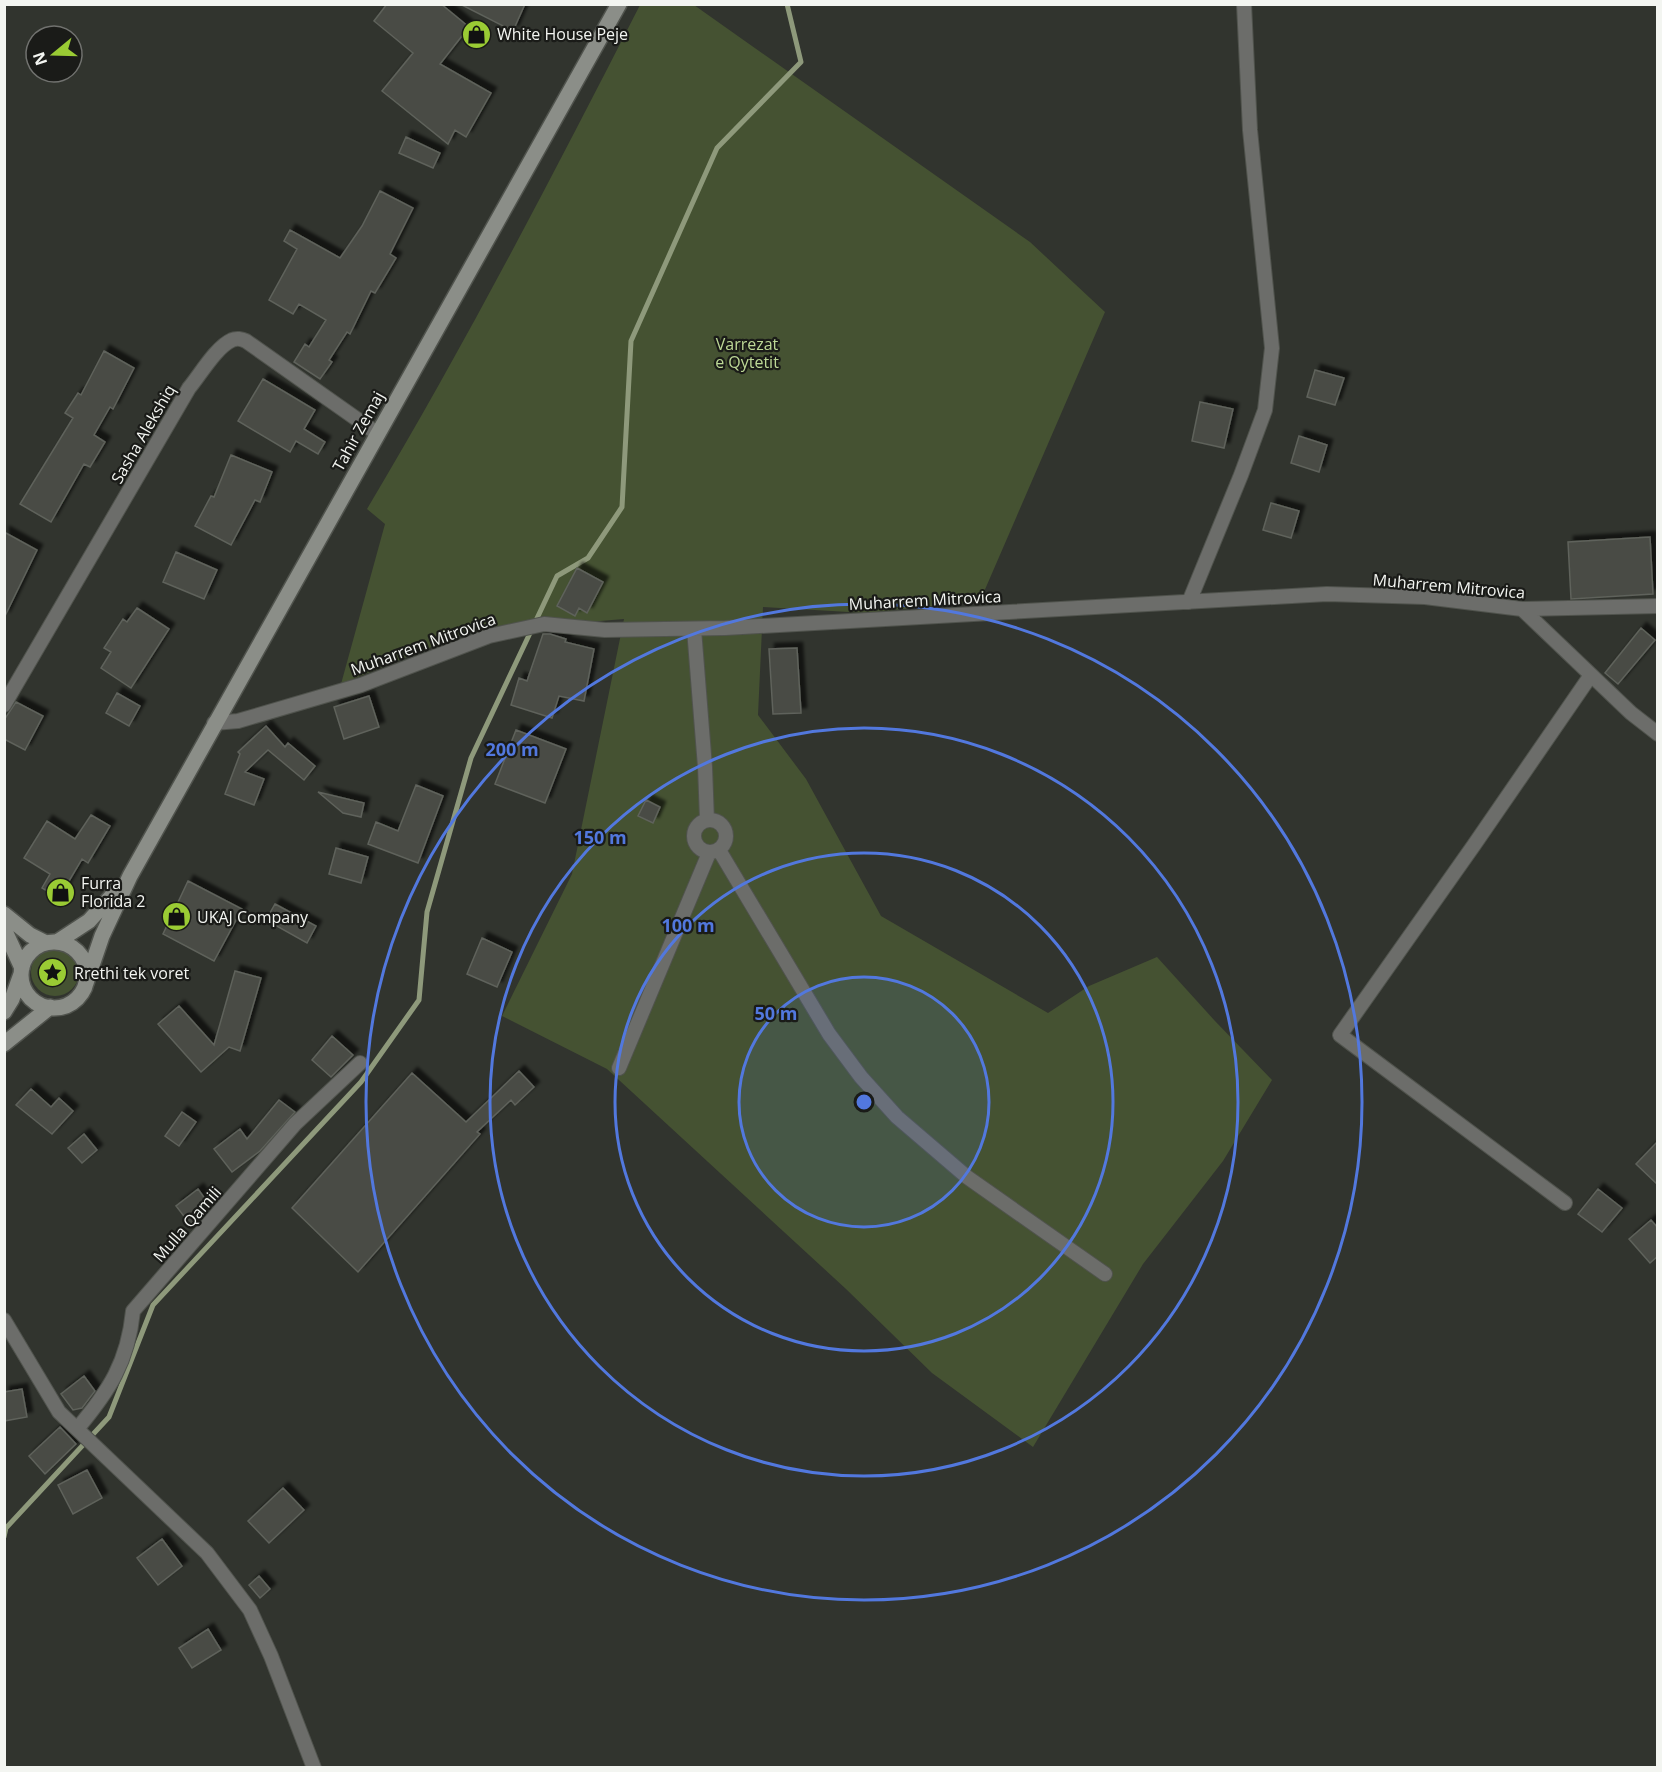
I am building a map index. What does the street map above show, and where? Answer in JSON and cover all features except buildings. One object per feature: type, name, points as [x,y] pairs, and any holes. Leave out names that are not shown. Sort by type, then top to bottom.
[{"type":"main road","name":"Tahir Zemaj","points":[[86,983],[102,936],[130,876],[619,4]]},
{"type":"main road","name":"Tahir Zemaj","points":[[51,942],[89,921],[130,876]]},
{"type":"main road","points":[[4,914],[30,935],[66,944],[81,956],[87,974],[82,992],[68,1005],[50,1007],[40,1005],[26,992],[22,971],[4,929]]},
{"type":"main road","points":[[4,1012],[12,999],[29,953],[37,946],[51,942]]},
{"type":"main road","points":[[4,1044],[50,1007]]},
{"type":"street","points":[[1189,602],[1265,410],[1272,348],[1250,130],[1244,4]]},
{"type":"street","name":"Sasha Alekshiq","points":[[4,705],[189,388],[217,352],[232,340],[246,340],[378,434]]},
{"type":"street","name":"Muharrem Mitrovica","points":[[214,723],[238,721],[361,685],[489,636],[544,624],[605,630],[694,629],[1328,594],[1425,597],[1522,609],[1655,607]]},
{"type":"street","points":[[1522,609],[1631,713],[1658,734]]},
{"type":"street","points":[[694,629],[707,820]]},
{"type":"street","points":[[1565,1203],[1340,1035],[1591,675]]},
{"type":"street","points":[[619,1068],[714,851],[726,841],[725,830],[718,822],[707,820],[698,825],[694,840],[699,849],[714,851]]},
{"type":"street","points":[[714,851],[829,1034],[861,1077],[897,1116],[967,1177],[1105,1274]]},
{"type":"street","name":"Mulla Qamili","points":[[77,1429],[102,1399],[122,1363],[131,1331],[133,1311],[295,1124],[360,1063]]},
{"type":"street","points":[[4,1320],[59,1412],[207,1552],[250,1610],[271,1656],[314,1767]]},
{"type":"green space","name":"Varrezat e Qytetit","points":[[640,5],[694,5],[1030,242],[1105,312],[980,601],[866,613],[763,607],[758,715],[806,779],[881,916],[1048,1013],[1089,986],[1157,957],[1272,1080],[1223,1161],[1143,1264],[1033,1447],[932,1373],[846,1289],[607,1069],[502,1016],[572,874],[624,619],[468,632],[341,684],[385,524],[367,509],[474,322]]},
{"type":"green space","points":[[55,948],[72,955],[79,972],[72,989],[55,996],[38,989],[31,972],[38,955]]},
{"type":"waterway","points":[[4,1537],[6,1528],[109,1417],[153,1305],[361,1082],[419,1000],[427,912],[471,758],[557,576],[588,558],[622,507],[631,341],[717,148],[801,62],[787,4]]},
{"type":"place","name":"White House Peje","points":[[476,34]]},
{"type":"place","name":"Furra Florida 2","points":[[60,892]]},
{"type":"place","name":"UKAJ Company","points":[[176,917]]},
{"type":"place","name":"Rrethi tek voret","points":[[53,973]]}]
